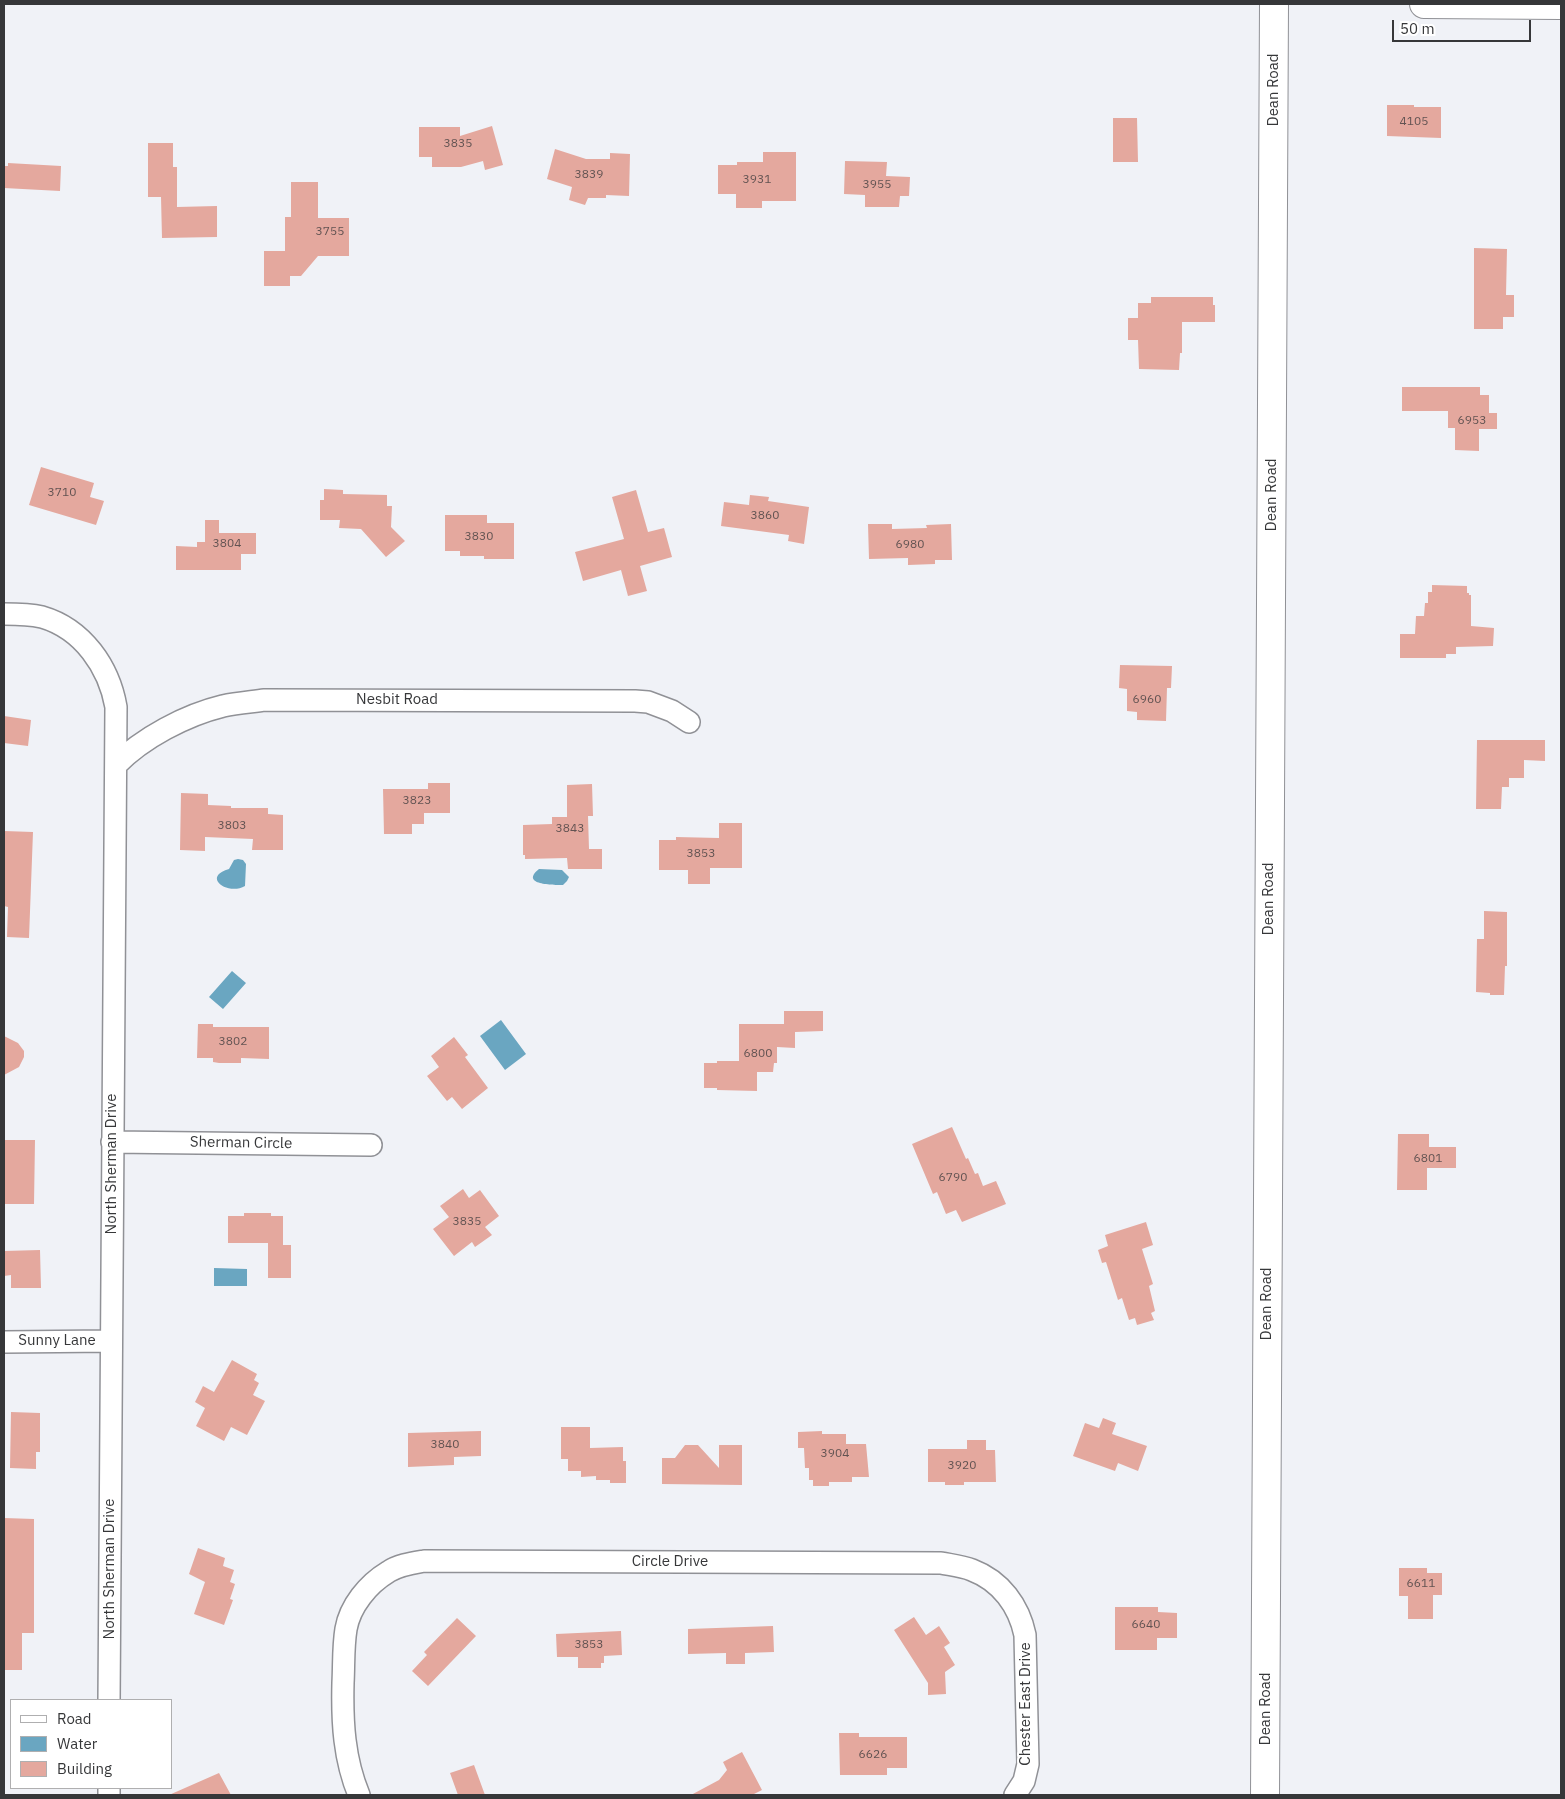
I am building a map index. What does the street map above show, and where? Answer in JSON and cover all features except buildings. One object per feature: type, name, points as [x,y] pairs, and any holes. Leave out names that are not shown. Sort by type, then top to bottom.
[{"type":"street","name":"Dean Road","points":[[1265,1795],[1274,4]]},
{"type":"street","points":[[1424,4],[1561,5]]},
{"type":"street","name":"North Sherman Drive","points":[[4,614],[23,614],[41,617],[72,632],[86,644],[102,665],[112,689],[117,715],[112,1142],[109,1699]]},
{"type":"street","name":"Nesbit Road","points":[[116,765],[136,747],[181,721],[222,707],[265,700],[636,701],[648,702],[672,711],[690,722]]},
{"type":"street","name":"Sherman Circle","points":[[112,1142],[370,1145]]},
{"type":"street","name":"Sunny Lane","points":[[4,1342],[111,1341]]},
{"type":"street","name":"Circle Drive","points":[[359,1795],[348,1759],[344,1733],[345,1643],[348,1623],[352,1610],[359,1599],[372,1584],[394,1569],[424,1561],[941,1563],[974,1571]]},
{"type":"street","name":"Chester East Drive","points":[[974,1571],[989,1579],[1008,1596],[1021,1618],[1025,1635],[1028,1764],[1024,1781],[1015,1795]]},
{"type":"water","points":[[234,860],[243,860],[246,864],[245,886],[231,889],[225,887],[217,881],[217,876],[229,869]]},
{"type":"water","points":[[539,869],[562,870],[569,877],[563,885],[540,883],[533,878]]},
{"type":"water","points":[[232,971],[246,983],[223,1009],[209,997]]},
{"type":"water","points":[[501,1020],[526,1054],[505,1070],[480,1036]]},
{"type":"water","points":[[214,1268],[247,1269],[247,1286],[214,1286]]}]
